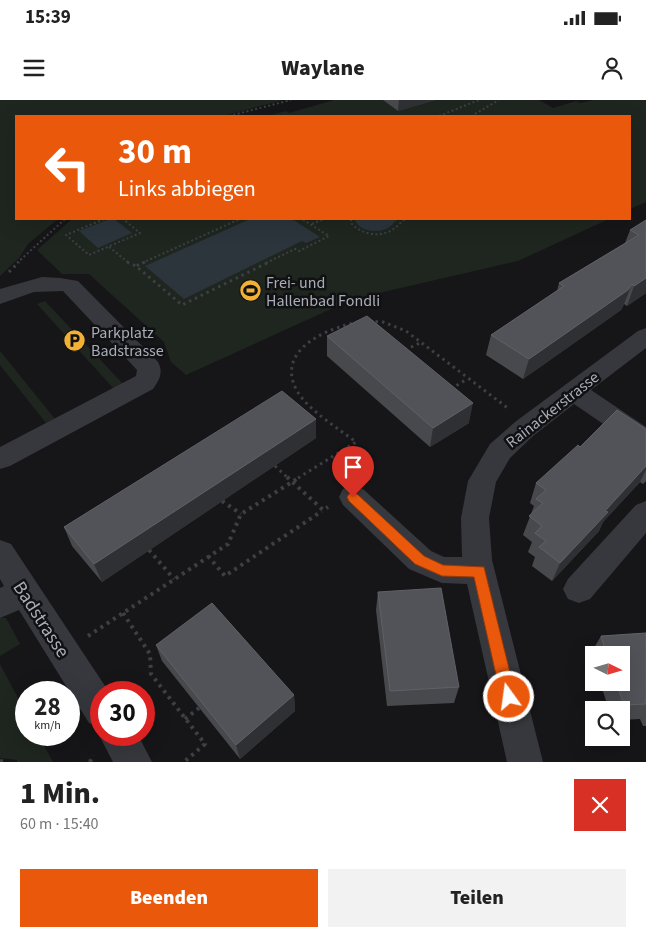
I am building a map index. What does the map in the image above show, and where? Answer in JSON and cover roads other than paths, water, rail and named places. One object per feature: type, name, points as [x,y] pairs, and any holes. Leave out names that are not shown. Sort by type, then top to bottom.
[{"type":"street","points":[[0,459],[144,383],[148,377],[149,368],[70,286],[55,283],[3,286]]},
{"type":"street","name":"Rainackerstrasse","points":[[525,762],[477,560],[474,518],[482,481],[500,451],[530,424],[646,336]]},
{"type":"street","points":[[574,391],[646,440]]},
{"type":"street","points":[[353,497],[420,560],[442,570],[480,571]]},
{"type":"street","points":[[579,589],[646,513]]},
{"type":"street","name":"Badstrasse","points":[[0,553],[12,597],[64,653],[90,694]]},
{"type":"street","points":[[124,746],[134,762]]},
{"type":"place","name":"Frei- und Hallenbad Fondli","points":[[250,291]]},
{"type":"place","name":"Parkplatz Badstrasse","points":[[75,341]]}]
